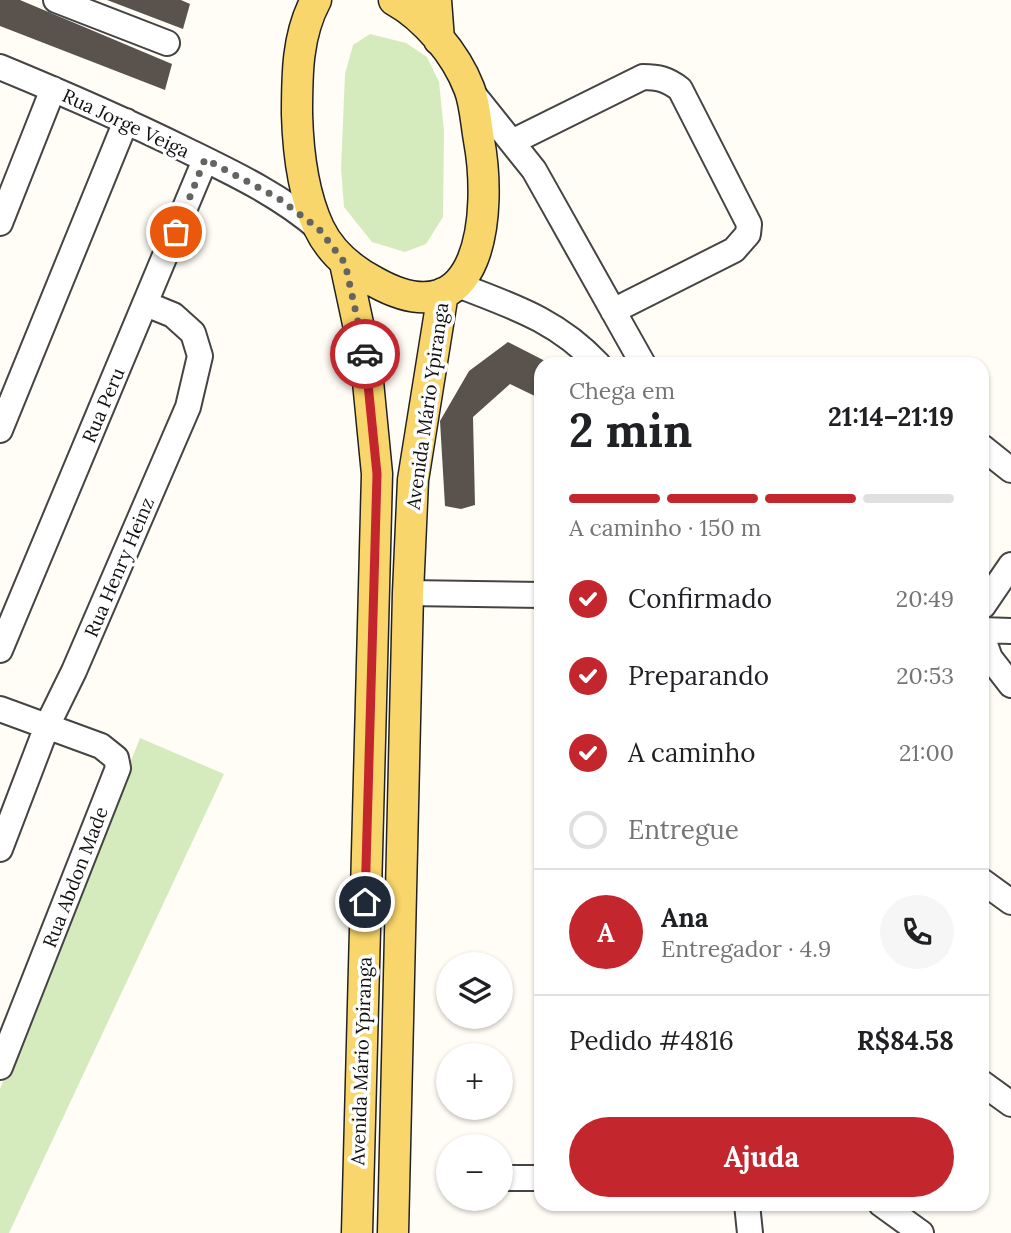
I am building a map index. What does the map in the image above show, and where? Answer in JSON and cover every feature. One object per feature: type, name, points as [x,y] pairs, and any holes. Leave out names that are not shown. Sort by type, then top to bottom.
[{"type":"main road","points":[[316,0],[302,37],[297,97],[298,142],[311,207],[319,229],[345,263],[383,287],[424,297],[450,289],[476,253],[482,230],[484,204],[481,149],[469,88],[439,40],[419,19],[394,0]]},
{"type":"main road","points":[[436,0],[439,40]]},
{"type":"main road","name":"Avenida Mário Ypiranga","points":[[345,263],[366,361],[377,474],[357,1233]]},
{"type":"main road","name":"Avenida Mário Ypiranga","points":[[393,1233],[413,480],[450,289]]},
{"type":"street","points":[[56,0],[166,43]]},
{"type":"street","name":"Rua Jorge Veiga","points":[[0,67],[126,121],[205,159],[278,198],[319,229]]},
{"type":"street","points":[[512,142],[643,77],[669,80],[680,89],[749,224],[748,234],[734,250],[613,311]]},
{"type":"street","points":[[469,88],[534,170],[639,357]]},
{"type":"street","points":[[0,223],[8,178],[53,89]]},
{"type":"street","points":[[0,430],[126,121]]},
{"type":"street","name":"Rua Peru","points":[[0,650],[205,159]]},
{"type":"street","points":[[450,289],[549,323],[579,343],[592,357]]},
{"type":"street","name":"Rua Henry Heinz","points":[[0,849],[47,726],[74,671],[188,407],[200,356],[193,333],[173,315],[146,304]]},
{"type":"street","points":[[989,453],[1011,470]]},
{"type":"street","points":[[989,602],[1011,565]]},
{"type":"street","points":[[408,593],[534,595]]},
{"type":"street","points":[[989,612],[1011,606]]},
{"type":"street","points":[[989,618],[1011,631]]},
{"type":"street","points":[[989,655],[1011,685]]},
{"type":"street","points":[[0,709],[47,726]]},
{"type":"street","name":"Rua Abdon Made","points":[[0,1067],[118,768],[116,758],[101,746],[47,726]]},
{"type":"street","points":[[989,886],[1011,902]]},
{"type":"street","points":[[989,1088],[1011,1104]]},
{"type":"street","points":[[513,1178],[534,1178]]},
{"type":"street","points":[[748,1211],[750,1233]]},
{"type":"street","points":[[891,1211],[921,1233]]},
{"type":"green space","points":[[370,34],[406,43],[427,57],[439,82],[444,131],[443,217],[426,244],[405,252],[372,242],[344,207],[341,169],[345,74],[353,45]]},
{"type":"green space","points":[[140,738],[224,774],[9,1233],[0,1233],[0,1089]]},
{"type":"building","points":[[0,0],[20,0],[172,64],[165,90],[0,26]]},
{"type":"building","points":[[107,0],[181,0],[190,4],[183,29]]},
{"type":"building","points":[[508,342],[537,357],[534,357],[534,396],[510,384],[473,417],[475,505],[461,509],[445,506],[440,421],[469,371]]},
{"type":"way so far","points":[[176,232],[205,159],[300,212],[319,229],[345,263],[365,354]]},
{"type":"route","points":[[365,354],[377,474],[365,902]]}]
